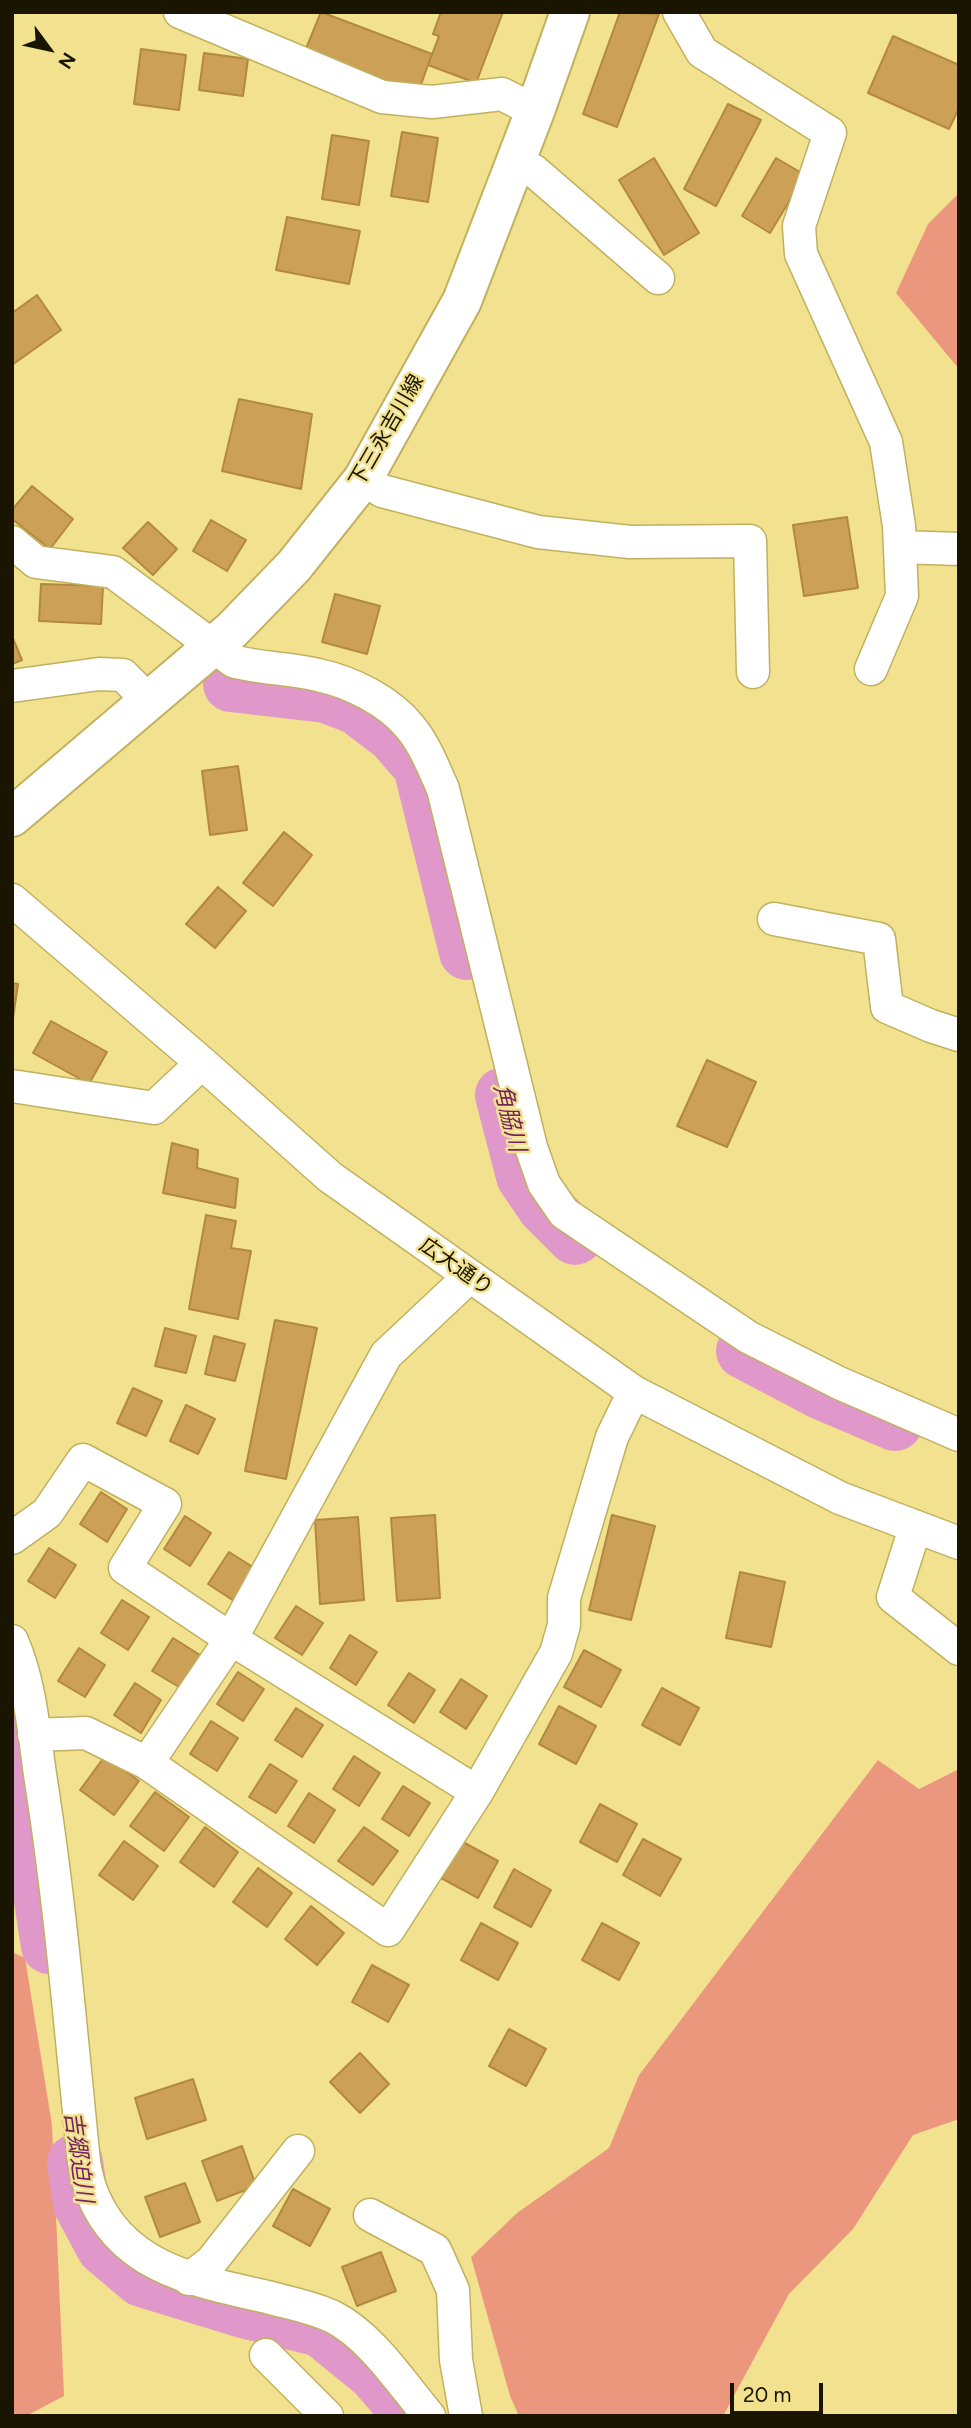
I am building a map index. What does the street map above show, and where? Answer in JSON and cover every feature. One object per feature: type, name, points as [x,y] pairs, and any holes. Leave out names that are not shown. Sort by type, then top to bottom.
[{"type":"main road","name":"下三永吉川線","points":[[12,817],[232,630],[294,566],[363,479],[461,301],[535,111],[569,12]]},
{"type":"street","points":[[180,12],[382,97],[432,102],[502,94],[535,111]]},
{"type":"street","points":[[679,12],[702,51],[830,133],[799,226],[801,254],[886,442],[899,526],[902,596],[872,668]]},
{"type":"street","points":[[514,161],[534,171],[658,278]]},
{"type":"street","points":[[363,479],[382,491],[538,532],[631,542],[750,541],[753,672]]},
{"type":"street","points":[[12,542],[36,562],[113,572],[233,661],[319,675],[363,691],[391,709],[411,728],[443,789],[531,1147],[544,1184],[564,1213],[748,1337],[839,1383],[959,1435]]},
{"type":"street","points":[[900,547],[959,549]]},
{"type":"street","points":[[12,686],[99,674],[123,675],[149,701]]},
{"type":"street","name":"広大通り","points":[[12,900],[330,1177],[634,1392],[840,1498],[959,1543]]},
{"type":"street","points":[[774,919],[879,939],[887,1007],[959,1035]]},
{"type":"street","points":[[12,1086],[154,1108],[202,1063]]},
{"type":"street","points":[[147,1763],[232,1639],[386,1356],[470,1276]]},
{"type":"street","points":[[34,1735],[86,1733],[147,1763],[388,1930],[477,1792],[556,1653],[564,1625],[564,1598],[611,1437],[634,1392]]},
{"type":"street","points":[[12,1538],[47,1513],[83,1460],[165,1504],[125,1568],[232,1639],[477,1792]]},
{"type":"street","points":[[915,1528],[893,1597],[959,1649]]},
{"type":"street","points":[[12,1641],[18,1654],[34,1735],[55,1868],[84,2162],[93,2194],[107,2221],[138,2254],[190,2279],[303,2306],[333,2317],[360,2334],[429,2416]]},
{"type":"street","points":[[190,2279],[211,2262],[298,2151]]},
{"type":"street","points":[[370,2215],[435,2250],[453,2290],[456,2360],[466,2416]]},
{"type":"street","points":[[266,2356],[327,2416]]},
{"type":"shaded area","points":[[959,193],[959,369],[896,293],[928,224]]},
{"type":"shaded area","points":[[878,1760],[919,1789],[959,1769],[959,2119],[913,2135],[853,2229],[789,2294],[723,2416],[519,2416],[510,2396],[471,2257],[517,2213],[609,2148],[639,2075]]},
{"type":"shaded area","points":[[12,1952],[25,1958],[52,2125],[64,2396],[26,2416],[12,2416]]},
{"type":"building","points":[[321,12],[432,54],[418,93],[305,51]]},
{"type":"building","points":[[441,12],[503,12],[476,83],[428,65],[439,36],[433,34]]},
{"type":"building","points":[[620,12],[659,14],[617,127],[583,114]]},
{"type":"building","points":[[893,36],[959,65],[959,108],[949,129],[868,93]]},
{"type":"building","points":[[141,49],[186,55],[179,110],[134,104]]},
{"type":"building","points":[[204,53],[248,59],[243,96],[199,90]]},
{"type":"building","points":[[728,104],[761,120],[716,206],[684,189]]},
{"type":"building","points":[[402,132],[438,138],[428,202],[391,196]]},
{"type":"building","points":[[332,135],[369,141],[359,205],[322,199]]},
{"type":"building","points":[[654,158],[699,233],[664,255],[619,180]]},
{"type":"building","points":[[776,158],[805,175],[770,233],[742,216]]},
{"type":"building","points":[[287,217],[360,231],[349,284],[276,270]]},
{"type":"building","points":[[37,295],[61,330],[12,365],[12,313]]},
{"type":"building","points":[[239,399],[312,414],[301,489],[222,471]]},
{"type":"building","points":[[32,486],[73,519],[50,549],[12,519],[12,510]]},
{"type":"building","points":[[847,517],[858,588],[804,596],[793,525]]},
{"type":"building","points":[[211,520],[246,540],[227,571],[193,551]]},
{"type":"building","points":[[148,522],[177,549],[153,575],[123,548]]},
{"type":"building","points":[[41,584],[103,586],[101,624],[39,621]]},
{"type":"building","points":[[335,594],[380,606],[367,654],[322,642]]},
{"type":"building","points":[[12,636],[22,660],[12,664]]},
{"type":"building","points":[[238,766],[247,830],[210,835],[202,771]]},
{"type":"building","points":[[284,832],[312,855],[273,906],[243,883]]},
{"type":"building","points":[[218,887],[246,911],[215,948],[186,924]]},
{"type":"building","points":[[12,983],[18,984],[12,1025]]},
{"type":"building","points":[[51,1021],[107,1052],[89,1084],[33,1053]]},
{"type":"building","points":[[707,1060],[756,1082],[727,1147],[677,1126]]},
{"type":"building","points":[[172,1143],[198,1150],[197,1168],[238,1179],[235,1208],[163,1193]]},
{"type":"building","points":[[206,1215],[236,1221],[231,1248],[251,1251],[238,1319],[189,1309]]},
{"type":"building","points":[[275,1320],[317,1328],[286,1479],[245,1471]]},
{"type":"building","points":[[165,1328],[196,1336],[186,1373],[155,1366]]},
{"type":"building","points":[[214,1336],[245,1344],[235,1381],[205,1374]]},
{"type":"building","points":[[133,1388],[162,1401],[146,1436],[117,1423]]},
{"type":"building","points":[[186,1405],[215,1419],[198,1454],[170,1441]]},
{"type":"building","points":[[101,1492],[127,1509],[107,1542],[80,1524]]},
{"type":"building","points":[[435,1515],[440,1598],[397,1601],[391,1518]]},
{"type":"building","points":[[612,1515],[655,1526],[631,1620],[589,1610]]},
{"type":"building","points":[[185,1516],[211,1533],[190,1566],[164,1549]]},
{"type":"building","points":[[358,1517],[364,1600],[320,1604],[315,1520]]},
{"type":"building","points":[[49,1548],[76,1565],[55,1598],[28,1581]]},
{"type":"building","points":[[229,1552],[256,1569],[234,1601],[208,1584]]},
{"type":"building","points":[[740,1572],[785,1582],[771,1647],[726,1638]]},
{"type":"building","points":[[122,1600],[149,1617],[128,1650],[101,1633]]},
{"type":"building","points":[[296,1606],[323,1623],[302,1655],[275,1638]]},
{"type":"building","points":[[350,1635],[377,1652],[356,1685],[330,1668]]},
{"type":"building","points":[[173,1638],[200,1655],[179,1687],[152,1671]]},
{"type":"building","points":[[79,1648],[105,1665],[85,1697],[58,1681]]},
{"type":"building","points":[[584,1650],[621,1670],[601,1707],[564,1687]]},
{"type":"building","points":[[238,1672],[264,1689],[243,1721],[217,1704]]},
{"type":"building","points":[[409,1673],[435,1690],[414,1723],[388,1705]]},
{"type":"building","points":[[461,1679],[487,1696],[466,1729],[440,1712]]},
{"type":"building","points":[[135,1683],[161,1700],[141,1733],[114,1715]]},
{"type":"building","points":[[662,1688],[699,1708],[680,1745],[642,1725]]},
{"type":"building","points":[[559,1706],[596,1726],[576,1764],[539,1744]]},
{"type":"building","points":[[296,1708],[323,1725],[302,1757],[275,1740]]},
{"type":"building","points":[[211,1721],[238,1738],[217,1771],[190,1754]]},
{"type":"building","points":[[105,1756],[139,1781],[114,1815],[80,1790]]},
{"type":"building","points":[[354,1756],[380,1773],[359,1806],[333,1789]]},
{"type":"building","points":[[270,1764],[297,1781],[276,1813],[249,1797]]},
{"type":"building","points":[[403,1786],[430,1803],[409,1836],[382,1819]]},
{"type":"building","points":[[155,1792],[189,1817],[164,1851],[130,1826]]},
{"type":"building","points":[[309,1793],[335,1810],[314,1843],[288,1826]]},
{"type":"building","points":[[600,1804],[637,1824],[617,1862],[580,1842]]},
{"type":"building","points":[[205,1827],[238,1852],[214,1887],[180,1862]]},
{"type":"building","points":[[364,1827],[398,1851],[373,1885],[338,1861]]},
{"type":"building","points":[[643,1839],[681,1859],[660,1896],[623,1875]]},
{"type":"building","points":[[124,1841],[158,1866],[133,1900],[99,1875]]},
{"type":"building","points":[[461,1841],[498,1861],[478,1898],[441,1878]]},
{"type":"building","points":[[258,1868],[292,1893],[267,1927],[233,1902]]},
{"type":"building","points":[[514,1869],[551,1890],[531,1927],[494,1907]]},
{"type":"building","points":[[311,1906],[344,1933],[317,1965],[285,1939]]},
{"type":"building","points":[[481,1923],[518,1943],[498,1980],[461,1960]]},
{"type":"building","points":[[602,1923],[639,1943],[619,1980],[582,1960]]},
{"type":"building","points":[[372,1965],[409,1985],[388,2022],[352,2002]]},
{"type":"building","points":[[509,2029],[546,2049],[526,2086],[489,2066]]},
{"type":"building","points":[[360,2053],[389,2084],[360,2113],[330,2082]]},
{"type":"building","points":[[193,2079],[206,2120],[147,2139],[135,2098]]},
{"type":"building","points":[[242,2146],[256,2186],[217,2201],[202,2161]]},
{"type":"building","points":[[185,2183],[200,2222],[160,2237],[145,2197]]},
{"type":"building","points":[[293,2189],[330,2209],[310,2246],[273,2226]]},
{"type":"building","points":[[381,2252],[396,2291],[357,2306],[342,2267]]},
{"type":"waterway","name":"角脇川","points":[[231,684],[326,695],[357,707],[394,735],[421,766],[467,952]]},
{"type":"waterway","name":"角脇川","points":[[503,1095],[524,1176],[545,1207],[575,1237]]},
{"type":"waterway","name":"角脇川","points":[[744,1351],[822,1392],[895,1423]]},
{"type":"waterway","name":"吉郷迫川","points":[[12,1705],[49,1946]]},
{"type":"waterway","name":"吉郷迫川","points":[[75,2162],[81,2204],[104,2247],[142,2279],[243,2310],[321,2329],[375,2373],[412,2416]]}]
